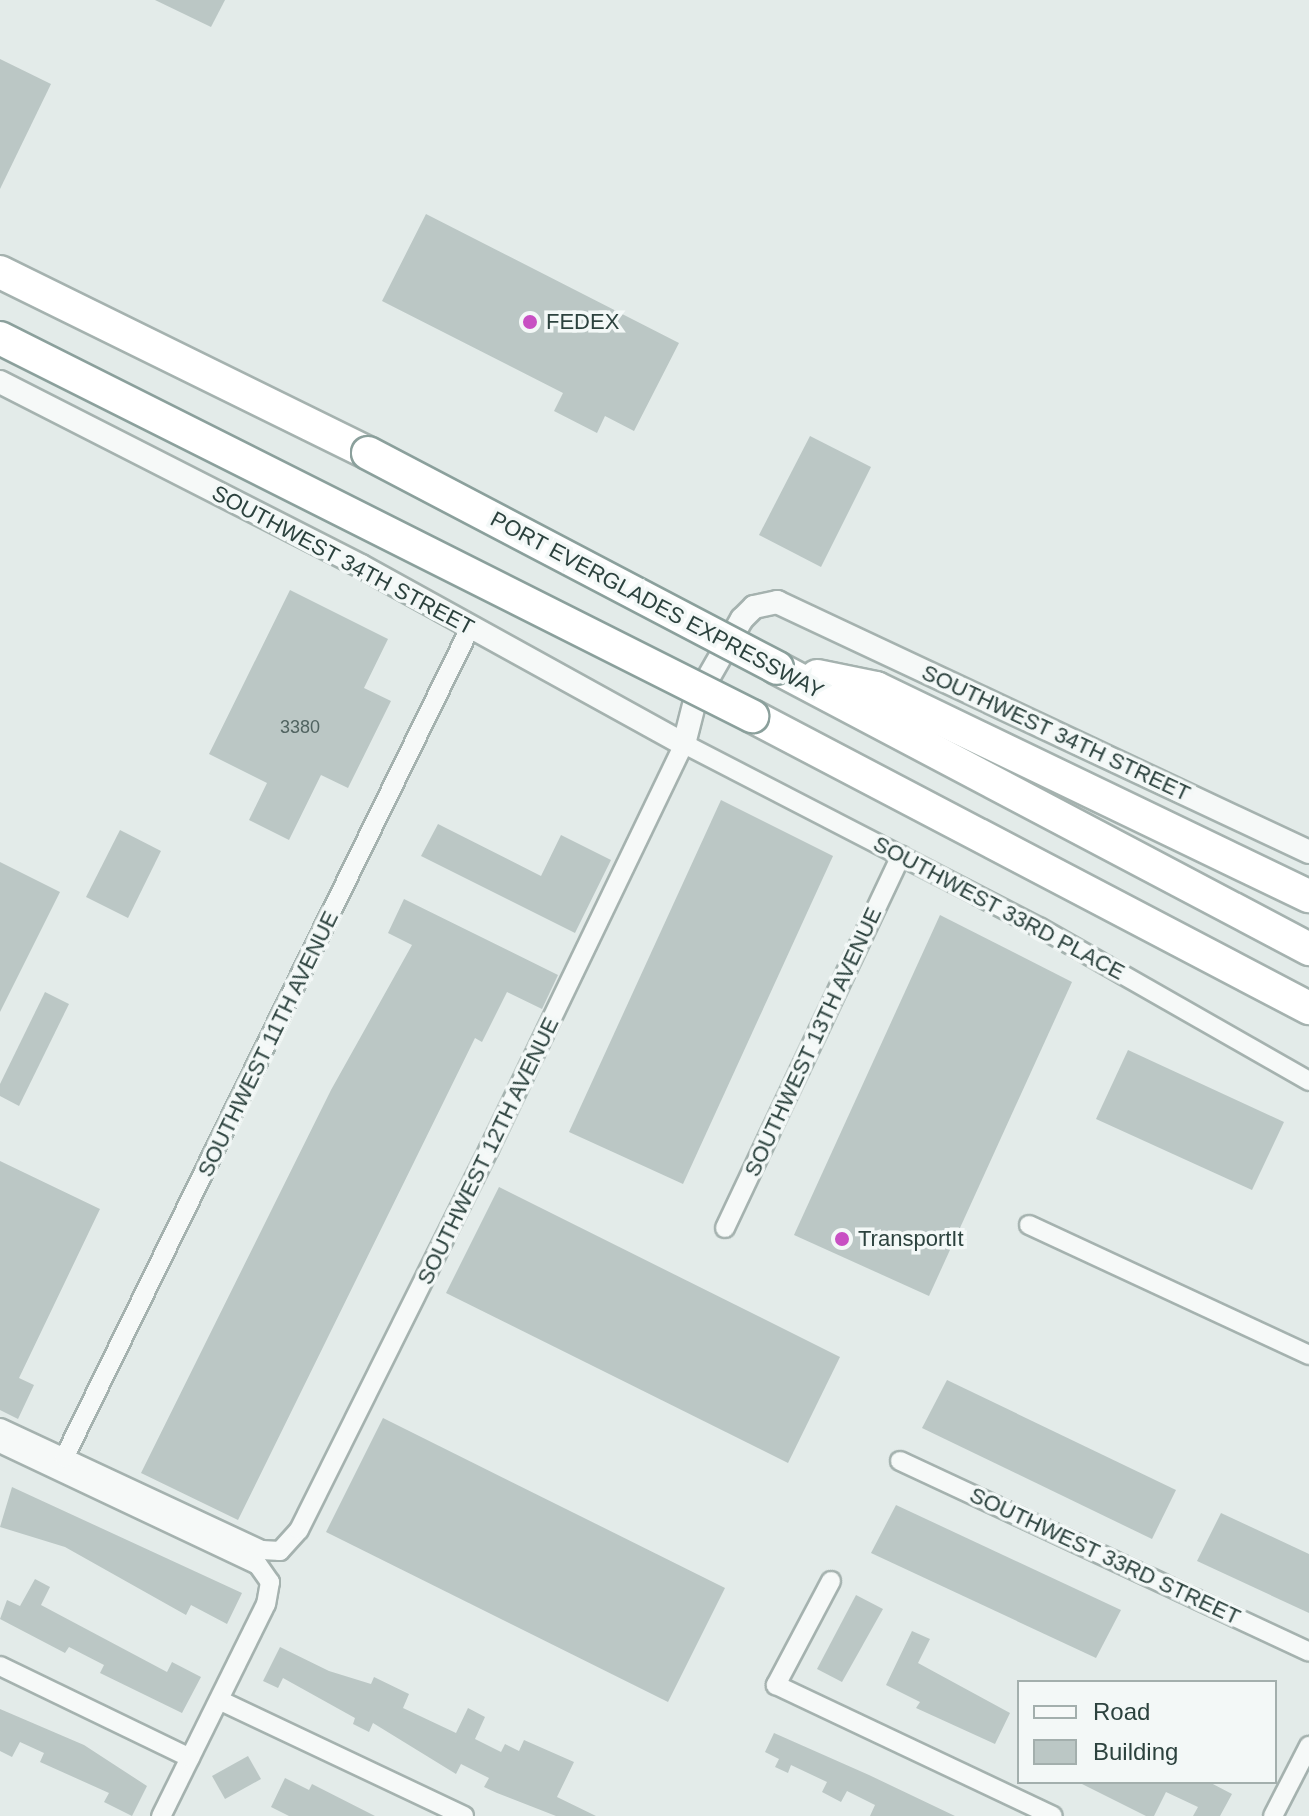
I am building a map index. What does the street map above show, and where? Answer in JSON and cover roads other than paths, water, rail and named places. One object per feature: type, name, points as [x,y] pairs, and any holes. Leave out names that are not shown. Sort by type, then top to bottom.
[{"type":"highway","name":"PORT EVERGLADES EXPRESSWAY","points":[[0,272],[368,453],[1309,949]]},
{"type":"highway","points":[[0,338],[752,716],[1309,1008]]},
{"type":"highway","points":[[777,668],[876,688],[1309,896]]},
{"type":"highway","points":[[1258,980],[1309,1023]]},
{"type":"street","name":"SOUTHWEST 34TH STREET","points":[[0,382],[470,628],[684,744],[695,701],[747,612],[769,602],[803,613],[1309,852]]},
{"type":"street","name":"SOUTHWEST 11TH AVENUE","points":[[64,1458],[470,628]]},
{"type":"street","name":"SOUTHWEST 33RD PLACE","points":[[684,744],[901,855],[1309,1081]]},
{"type":"street","name":"SOUTHWEST 12TH AVENUE","points":[[64,1458],[262,1550],[280,1551],[299,1530],[675,775],[684,744]]},
{"type":"street","name":"SOUTHWEST 13TH AVENUE","points":[[725,1228],[901,855]]},
{"type":"street","points":[[1029,1225],[1309,1355]]},
{"type":"street","points":[[0,1428],[64,1458]]},
{"type":"street","points":[[0,1443],[258,1565],[270,1582],[266,1604],[161,1816]]},
{"type":"street","name":"SOUTHWEST 33RD STREET","points":[[900,1461],[1309,1652]]},
{"type":"street","points":[[831,1581],[776,1685],[1053,1816]]},
{"type":"street","points":[[0,1666],[190,1758]]},
{"type":"street","points":[[219,1700],[464,1816]]},
{"type":"street","points":[[1273,1816],[1309,1746]]},
{"type":"place","name":"FEDEX","points":[[530,322]]},
{"type":"place","name":"TransportIt","points":[[842,1239]]}]
